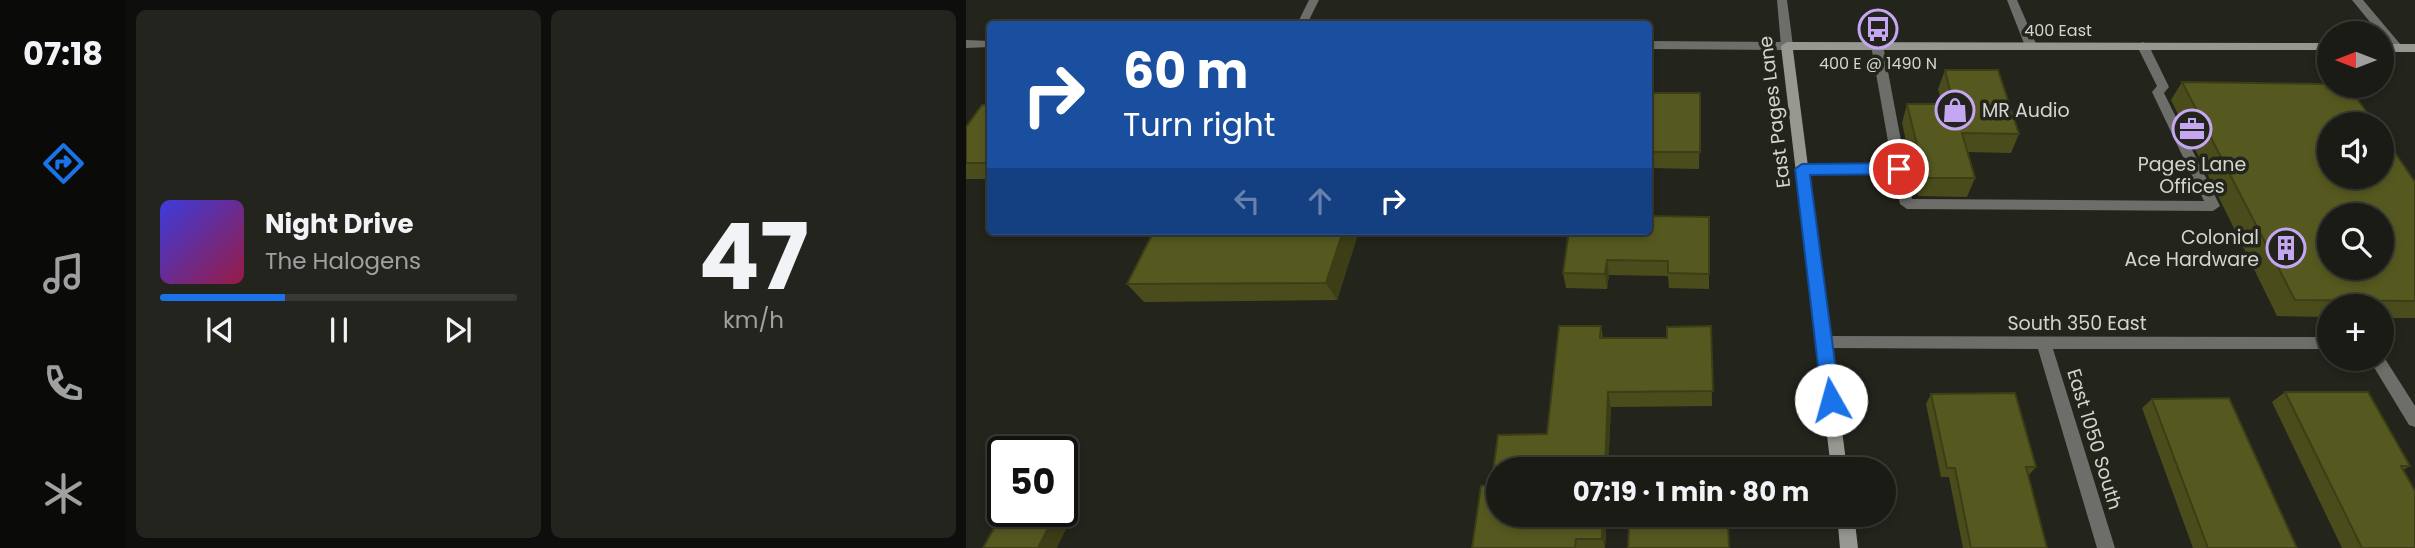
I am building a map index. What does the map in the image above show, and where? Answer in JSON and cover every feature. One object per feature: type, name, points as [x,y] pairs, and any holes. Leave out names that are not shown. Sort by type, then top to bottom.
[{"type":"main road","name":"400 East","points":[[1787,46],[2317,47]]},
{"type":"main road","name":"East Pages Lane","points":[[1787,46],[1838,457]]},
{"type":"main road","points":[[2397,48],[2415,48]]},
{"type":"main road","points":[[1847,527],[1849,548]]},
{"type":"street","points":[[1304,21],[1314,0]]},
{"type":"street","name":"East Pages Lane","points":[[1782,0],[1787,46]]},
{"type":"street","points":[[2012,0],[2031,47]]},
{"type":"street","points":[[2357,0],[2397,48]]},
{"type":"street","points":[[966,44],[987,44]]},
{"type":"street","points":[[1652,45],[1787,46]]},
{"type":"street","points":[[1877,45],[1907,204],[2213,206],[2158,92],[2163,87],[2143,46]]},
{"type":"street","points":[[1802,169],[1899,169]]},
{"type":"street","name":"South 350 East","points":[[1824,342],[2317,343]]},
{"type":"street","name":"East 1050 South","points":[[2043,342],[2106,548]]},
{"type":"street","points":[[2385,371],[2415,420]]},
{"type":"building","points":[[1945,70],[1998,70],[2019,134],[1962,133],[1975,178],[1925,178],[1907,104],[1953,104]]},
{"type":"building","points":[[2182,82],[2317,84],[2317,98],[2357,98],[2366,112],[2317,112],[2317,189],[2394,189],[2394,151],[2415,182],[2415,301],[2394,301],[2394,294],[2317,294],[2317,300],[2295,300]]},
{"type":"building","points":[[1652,93],[1700,93],[1700,152],[1652,152]]},
{"type":"building","points":[[982,105],[987,105],[987,163],[966,163],[966,127]]},
{"type":"building","points":[[1652,216],[1709,217],[1709,274],[1668,273],[1668,261],[1607,260],[1605,274],[1563,273],[1568,235],[1652,235]]},
{"type":"building","points":[[1152,235],[1342,235],[1326,283],[1127,284]]},
{"type":"building","points":[[1559,326],[1601,326],[1600,338],[1667,338],[1667,327],[1711,326],[1713,391],[1608,392],[1605,457],[1495,457],[1498,435],[1547,434]]},
{"type":"building","points":[[2285,392],[2368,392],[2410,466],[2401,466],[2415,491],[2415,548],[2362,548]]},
{"type":"building","points":[[2015,393],[2036,467],[2026,467],[2047,548],[1971,548],[1955,468],[1947,468],[1931,394]]},
{"type":"building","points":[[2229,398],[2297,548],[2208,548],[2152,399]]},
{"type":"building","points":[[1481,486],[1486,486],[1486,527],[1602,527],[1602,539],[1576,539],[1575,548],[1472,548]]},
{"type":"building","points":[[995,527],[1048,527],[1038,548],[983,548]]},
{"type":"building","points":[[1629,527],[1728,527],[1729,548],[1628,548]]},
{"type":"place","name":"400 E @ 1490 N","points":[[1878,29]]},
{"type":"place","name":"MR Audio","points":[[1955,110]]},
{"type":"place","name":"Pages Lane Offices","points":[[2192,129]]},
{"type":"place","name":"Colonial Ace Hardware","points":[[2286,248]]},
{"type":"route","points":[[1831,400],[1802,169],[1899,169]]}]
